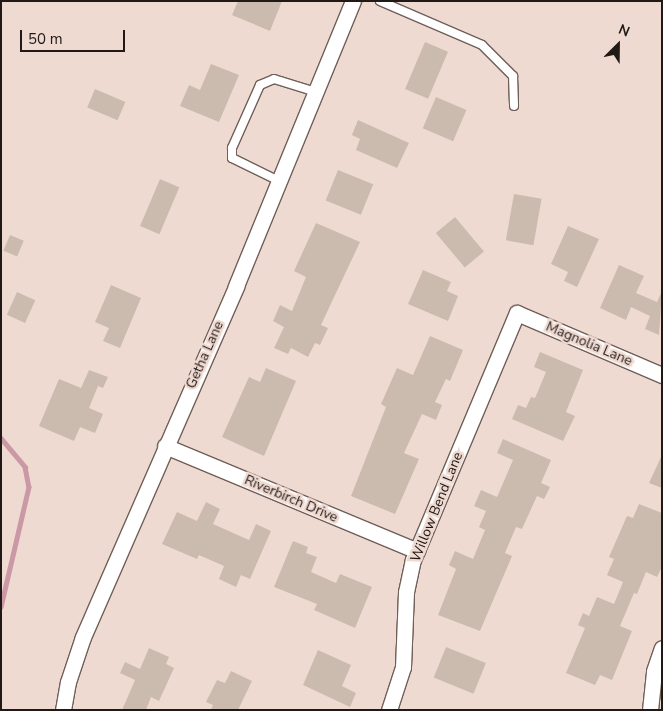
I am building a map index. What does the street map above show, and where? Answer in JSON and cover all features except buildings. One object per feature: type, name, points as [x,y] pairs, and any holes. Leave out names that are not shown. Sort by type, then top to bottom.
[{"type":"street","name":"Getha Lane","points":[[63,710],[68,682],[83,637],[279,181],[353,1]]},
{"type":"street","name":"Magnolia Lane","points":[[517,313],[662,375]]},
{"type":"street","name":"Willow Bend Lane","points":[[388,710],[403,667],[406,592],[417,551],[517,313]]},
{"type":"street","name":"Riverbirch Drive","points":[[165,446],[417,551]]},
{"type":"street","points":[[650,710],[652,681],[662,648]]},
{"type":"lane","points":[[380,1],[482,45],[513,76],[514,106]]},
{"type":"lane","points":[[279,181],[232,158],[232,148],[260,85],[274,79],[316,92]]},
{"type":"waterway","points":[[1,438],[25,467],[29,487],[1,607]]}]
